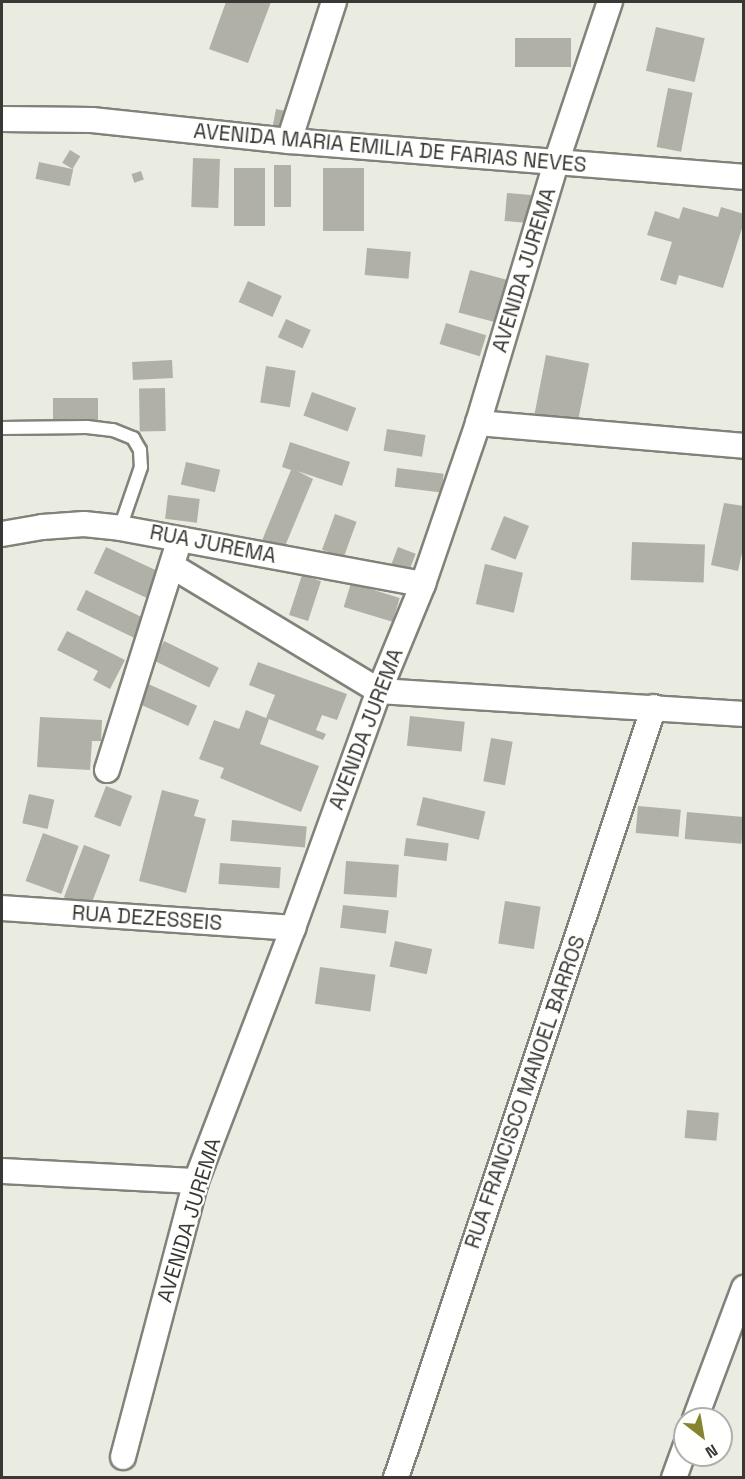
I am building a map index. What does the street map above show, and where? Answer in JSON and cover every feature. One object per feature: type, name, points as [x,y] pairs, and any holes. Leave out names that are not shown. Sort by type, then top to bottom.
[{"type":"street","points":[[289,141],[334,2]]},
{"type":"street","name":"AVENIDA JUREMA","points":[[123,1457],[196,1181],[293,928],[379,691],[423,584],[478,423],[556,163],[610,2]]},
{"type":"street","name":"AVENIDA MARIA EMILIA DE FARIAS NEVES","points":[[4,124],[92,120],[289,141],[744,177]]},
{"type":"street","points":[[478,423],[744,446]]},
{"type":"street","name":"RUA JUREMA","points":[[2,534],[42,527],[84,524],[120,528],[181,537],[423,584]]},
{"type":"street","points":[[107,770],[181,537]]},
{"type":"street","points":[[172,566],[379,691],[744,714]]},
{"type":"street","name":"RUA FRANCISCO MANOEL BARROS","points":[[396,1478],[654,707]]},
{"type":"street","name":"RUA DEZESSEIS","points":[[2,908],[293,928]]},
{"type":"street","points":[[2,1171],[196,1181]]},
{"type":"street","points":[[699,1407],[744,1288]]},
{"type":"lane","points":[[2,428],[87,427],[113,430],[133,438],[140,450],[141,466],[120,528]]},
{"type":"building","points":[[226,2],[271,2],[248,63],[209,49]]},
{"type":"building","points":[[656,27],[705,38],[695,82],[646,71]]},
{"type":"building","points":[[515,38],[571,38],[571,67],[515,67]]},
{"type":"building","points":[[668,88],[693,93],[681,152],[657,147]]},
{"type":"building","points":[[276,109],[286,111],[281,134],[271,133]]},
{"type":"building","points":[[70,150],[80,156],[73,169],[62,163]]},
{"type":"building","points":[[193,158],[220,159],[218,208],[191,207]]},
{"type":"building","points":[[39,162],[73,169],[70,186],[35,179]]},
{"type":"building","points":[[274,165],[291,165],[291,207],[274,207]]},
{"type":"building","points":[[234,168],[265,168],[265,226],[234,226]]},
{"type":"building","points":[[323,168],[364,168],[364,231],[323,231]]},
{"type":"building","points":[[141,171],[144,180],[134,183],[131,174]]},
{"type":"building","points":[[507,193],[531,195],[528,223],[505,221]]},
{"type":"building","points":[[683,207],[718,217],[721,207],[744,214],[744,222],[723,288],[679,275],[676,285],[660,280],[672,242],[647,235],[655,211],[679,219]]},
{"type":"building","points":[[367,248],[411,252],[408,279],[365,275]]},
{"type":"building","points":[[470,270],[508,280],[496,323],[459,313]]},
{"type":"building","points":[[248,281],[282,296],[272,317],[239,302]]},
{"type":"building","points":[[286,319],[311,330],[303,348],[278,337]]},
{"type":"building","points":[[446,323],[486,335],[480,356],[440,344]]},
{"type":"building","points":[[546,355],[589,363],[578,422],[535,414]]},
{"type":"building","points":[[172,360],[173,378],[133,380],[132,362]]},
{"type":"building","points":[[266,366],[296,371],[290,407],[260,403]]},
{"type":"building","points":[[139,388],[165,388],[166,431],[140,431]]},
{"type":"building","points":[[312,392],[356,408],[348,432],[303,415]]},
{"type":"building","points":[[53,398],[98,398],[98,420],[53,420]]},
{"type":"building","points":[[387,429],[426,435],[422,457],[384,451]]},
{"type":"building","points":[[290,442],[350,462],[342,486],[297,471],[313,479],[283,551],[261,543],[291,470],[282,467]]},
{"type":"building","points":[[186,462],[220,470],[215,492],[181,484]]},
{"type":"building","points":[[397,468],[444,474],[441,493],[395,487]]},
{"type":"building","points":[[168,495],[200,499],[197,523],[165,519]]},
{"type":"building","points":[[724,503],[744,506],[744,544],[738,571],[711,565]]},
{"type":"building","points":[[335,514],[357,522],[344,558],[322,550]]},
{"type":"building","points":[[504,516],[529,526],[516,559],[491,549]]},
{"type":"building","points":[[632,542],[705,545],[704,583],[631,580]]},
{"type":"building","points":[[106,547],[161,573],[149,599],[94,573]]},
{"type":"building","points":[[398,547],[416,554],[408,573],[390,567]]},
{"type":"building","points":[[485,564],[523,573],[514,613],[476,604]]},
{"type":"building","points":[[302,575],[321,581],[308,621],[289,615]]},
{"type":"building","points":[[351,583],[400,598],[392,622],[344,607]]},
{"type":"building","points":[[86,590],[144,618],[134,638],[76,610]]},
{"type":"building","points":[[67,631],[125,660],[110,689],[93,680],[98,671],[57,650]]},
{"type":"building","points":[[164,641],[219,668],[209,688],[154,661]]},
{"type":"building","points":[[258,662],[347,694],[337,720],[322,715],[316,730],[326,734],[323,740],[269,719],[260,744],[319,766],[301,812],[220,778],[224,768],[199,759],[214,720],[239,729],[246,710],[266,718],[275,695],[249,685]]},
{"type":"building","points":[[146,683],[197,706],[188,726],[137,703]]},
{"type":"building","points":[[410,716],[465,722],[462,752],[407,746]]},
{"type":"building","points":[[40,717],[102,720],[101,741],[92,741],[90,770],[37,767]]},
{"type":"building","points":[[491,738],[513,742],[505,785],[483,781]]},
{"type":"building","points":[[106,786],[132,796],[120,827],[94,817]]},
{"type":"building","points":[[162,790],[199,800],[194,816],[206,819],[186,893],[139,881]]},
{"type":"building","points":[[29,794],[54,800],[48,829],[22,823]]},
{"type":"building","points":[[423,797],[485,811],[479,840],[416,825]]},
{"type":"building","points":[[638,806],[681,810],[678,837],[636,833]]},
{"type":"building","points":[[687,812],[744,817],[741,844],[685,839]]},
{"type":"building","points":[[232,820],[307,827],[305,847],[230,841]]},
{"type":"building","points":[[43,833],[79,846],[61,894],[26,881]]},
{"type":"building","points":[[406,838],[449,843],[446,861],[404,856]]},
{"type":"building","points":[[84,845],[110,855],[90,907],[64,897]]},
{"type":"building","points":[[346,861],[399,865],[397,898],[344,894]]},
{"type":"building","points":[[220,863],[281,867],[279,888],[219,884]]},
{"type":"building","points":[[505,901],[541,907],[534,949],[498,943]]},
{"type":"building","points":[[343,905],[389,911],[386,933],[340,928]]},
{"type":"building","points":[[395,941],[432,949],[427,974],[390,966]]},
{"type":"building","points":[[320,967],[375,975],[370,1011],[315,1004]]},
{"type":"building","points":[[687,1110],[719,1113],[716,1141],[685,1138]]}]
